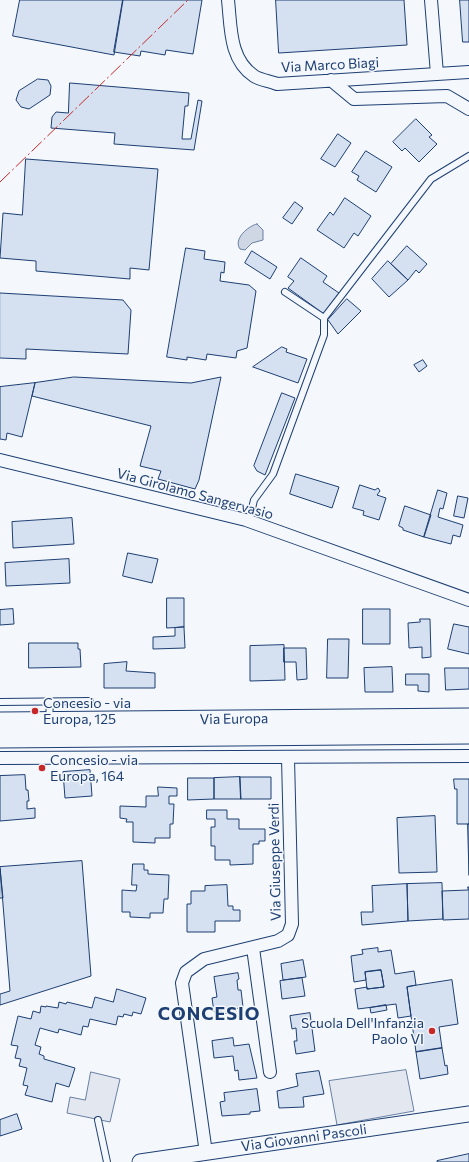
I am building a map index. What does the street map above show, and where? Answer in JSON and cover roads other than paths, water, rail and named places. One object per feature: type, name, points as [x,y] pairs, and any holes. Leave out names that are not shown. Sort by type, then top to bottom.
[{"type":"main road","name":"Via Europa","points":[[0,722],[469,718]]},
{"type":"main road","name":"Via Europa","points":[[0,738],[462,733]]},
{"type":"street","name":"Via Marco Biagi","points":[[228,0],[233,48],[243,66],[255,77],[277,84],[469,72]]},
{"type":"street","points":[[431,0],[437,74]]},
{"type":"street","points":[[331,80],[354,99],[446,96],[469,110]]},
{"type":"street","name":"Via Girolamo Sangervasio","points":[[0,460],[249,521],[469,600]]},
{"type":"street","name":"Via Europa","points":[[455,756],[462,733]]},
{"type":"street","name":"Via Europa","points":[[241,735],[241,758]]},
{"type":"street","points":[[0,758],[288,758],[469,756]]},
{"type":"street","name":"Via Giuseppe Verdi","points":[[206,1153],[182,983],[186,972],[204,959],[278,941],[288,935],[292,924],[288,758]]},
{"type":"street","points":[[253,948],[270,1072]]},
{"type":"street","name":"Via Giovanni Pascoli","points":[[140,1162],[206,1153],[345,1128],[469,1114]]},
{"type":"lane","points":[[249,521],[254,500],[273,474],[324,335],[324,318],[431,179],[469,156]]},
{"type":"lane","points":[[285,292],[324,318]]},
{"type":"lane","points":[[0,702],[90,701]]},
{"type":"lane","points":[[49,722],[50,702]]},
{"type":"lane","points":[[98,1120],[107,1162]]},
{"type":"place","name":"Concesio - via Europa, 125","points":[[35,711]]},
{"type":"place","name":"Concesio - via Europa, 164","points":[[42,768]]},
{"type":"place","name":"Scuola Dell'Infanzia Paolo VI","points":[[432,1031]]},
{"type":"district","name":"CONCESIO","points":[[209,1014]]}]
